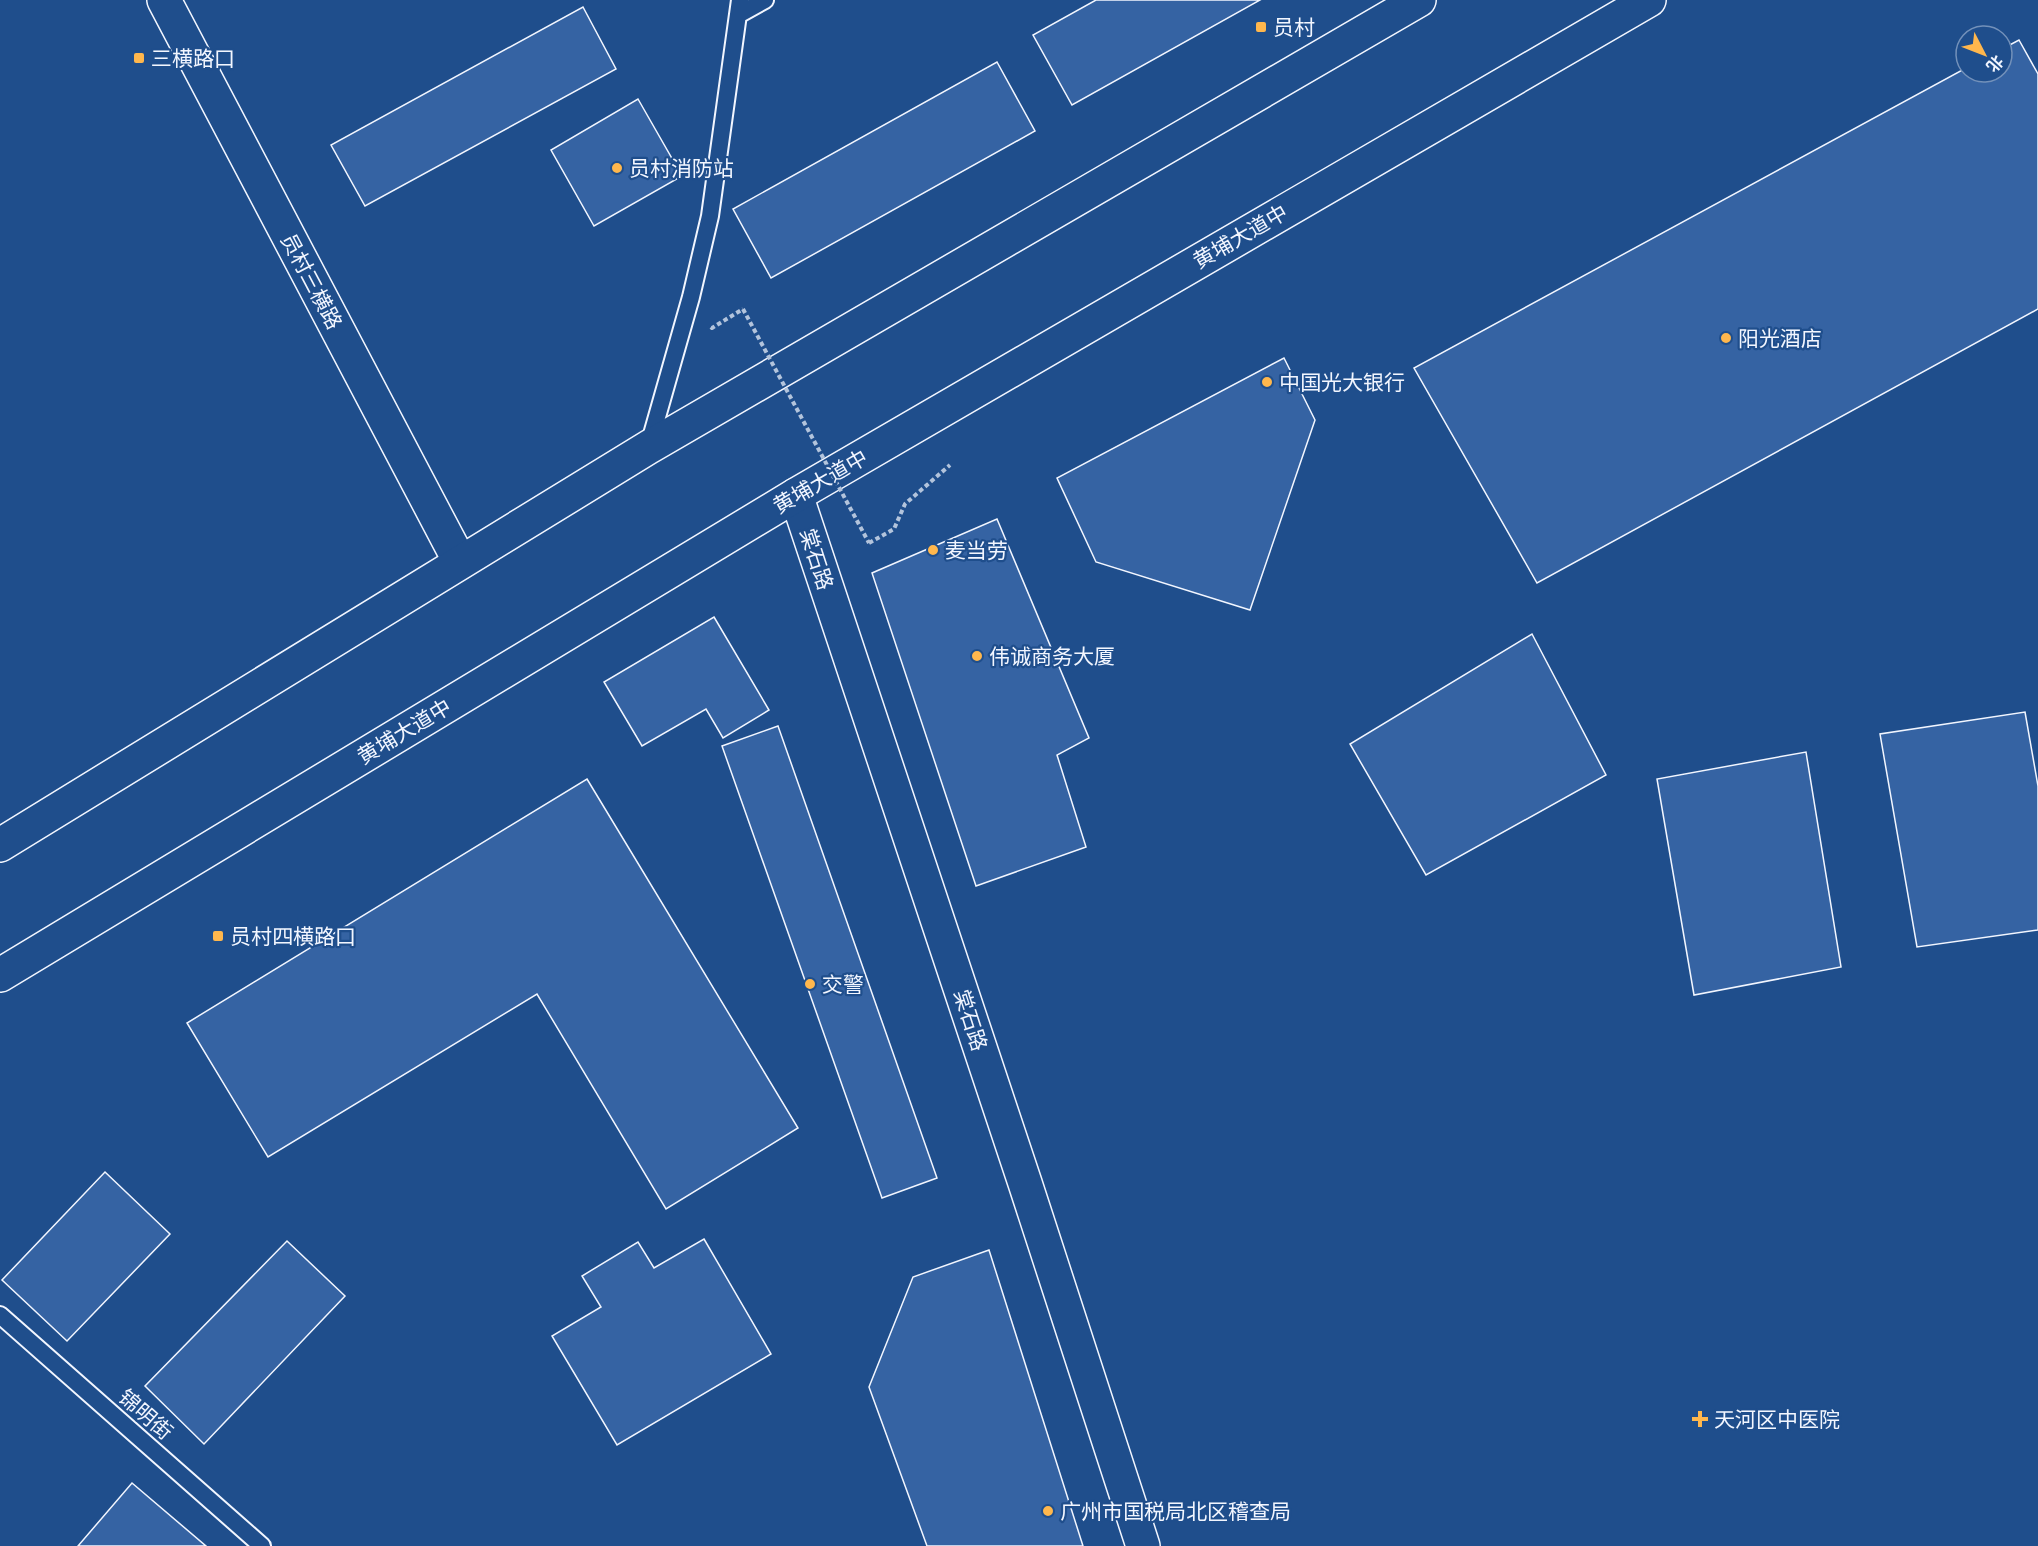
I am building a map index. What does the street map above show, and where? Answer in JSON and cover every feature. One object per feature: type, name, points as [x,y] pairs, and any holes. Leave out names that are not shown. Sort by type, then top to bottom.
[{"type":"main road","name":"员村三横路","points":[[164,0],[460,562]]},
{"type":"main road","points":[[0,845],[649,447],[1419,0]]},
{"type":"main road","name":"黄埔大道中","points":[[0,975],[795,495],[1649,0]]},
{"type":"main road","name":"棠石路","points":[[795,495],[1033,1206],[1143,1546]]},
{"type":"lane","points":[[649,447],[692,297],[710,216],[739,7],[765,0]]},
{"type":"lane","name":"锦明街","points":[[0,1315],[262,1546]]},
{"type":"path","points":[[743,309],[869,543],[894,529],[905,504],[950,465]]},
{"type":"building","points":[[1096,0],[1260,0],[1072,105],[1033,35]]},
{"type":"building","points":[[583,7],[616,69],[365,206],[331,145]]},
{"type":"building","name":"阳光酒店","points":[[2019,40],[2038,74],[2038,309],[1537,583],[1414,368],[1954,75],[1954,84],[2014,84],[2014,43]]},
{"type":"building","points":[[997,62],[1035,131],[771,278],[733,209]]},
{"type":"building","points":[[638,99],[682,176],[594,226],[551,150]]},
{"type":"building","points":[[1284,358],[1315,420],[1250,610],[1096,562],[1057,478]]},
{"type":"building","name":"伟诚商务大厦","points":[[997,519],[1089,738],[1057,755],[1086,847],[976,886],[872,573]]},
{"type":"building","points":[[714,617],[769,710],[723,738],[706,709],[642,746],[604,682]]},
{"type":"building","points":[[1532,634],[1606,775],[1426,875],[1350,744]]},
{"type":"building","points":[[2025,712],[2038,786],[2038,930],[1917,947],[1880,734]]},
{"type":"building","points":[[778,726],[937,1178],[882,1198],[722,746]]},
{"type":"building","points":[[1806,752],[1841,967],[1694,995],[1657,779]]},
{"type":"building","points":[[587,779],[798,1128],[666,1209],[537,994],[268,1157],[187,1023]]},
{"type":"building","points":[[105,1172],[170,1234],[67,1341],[2,1280]]},
{"type":"building","points":[[704,1239],[771,1354],[617,1445],[552,1336],[601,1307],[582,1276],[638,1242],[654,1268]]},
{"type":"building","points":[[287,1241],[345,1296],[204,1444],[145,1386]]},
{"type":"building","points":[[989,1250],[1083,1546],[927,1546],[869,1387],[913,1277]]},
{"type":"building","points":[[132,1483],[206,1546],[78,1546]]},
{"type":"place","name":"员村","points":[[1261,27]]},
{"type":"place","name":"三横路口","points":[[139,58]]},
{"type":"place","name":"员村消防站","points":[[617,168]]},
{"type":"place","name":"阳光酒店","points":[[1726,338]]},
{"type":"place","name":"中国光大银行","points":[[1267,382]]},
{"type":"place","name":"麦当劳","points":[[933,550]]},
{"type":"place","name":"伟诚商务大厦","points":[[977,656]]},
{"type":"place","name":"员村四横路口","points":[[218,936]]},
{"type":"place","name":"交警","points":[[810,984]]},
{"type":"place","name":"天河区中医院","points":[[1700,1419]]},
{"type":"place","name":"广州市国税局北区稽查局","points":[[1048,1511]]}]
